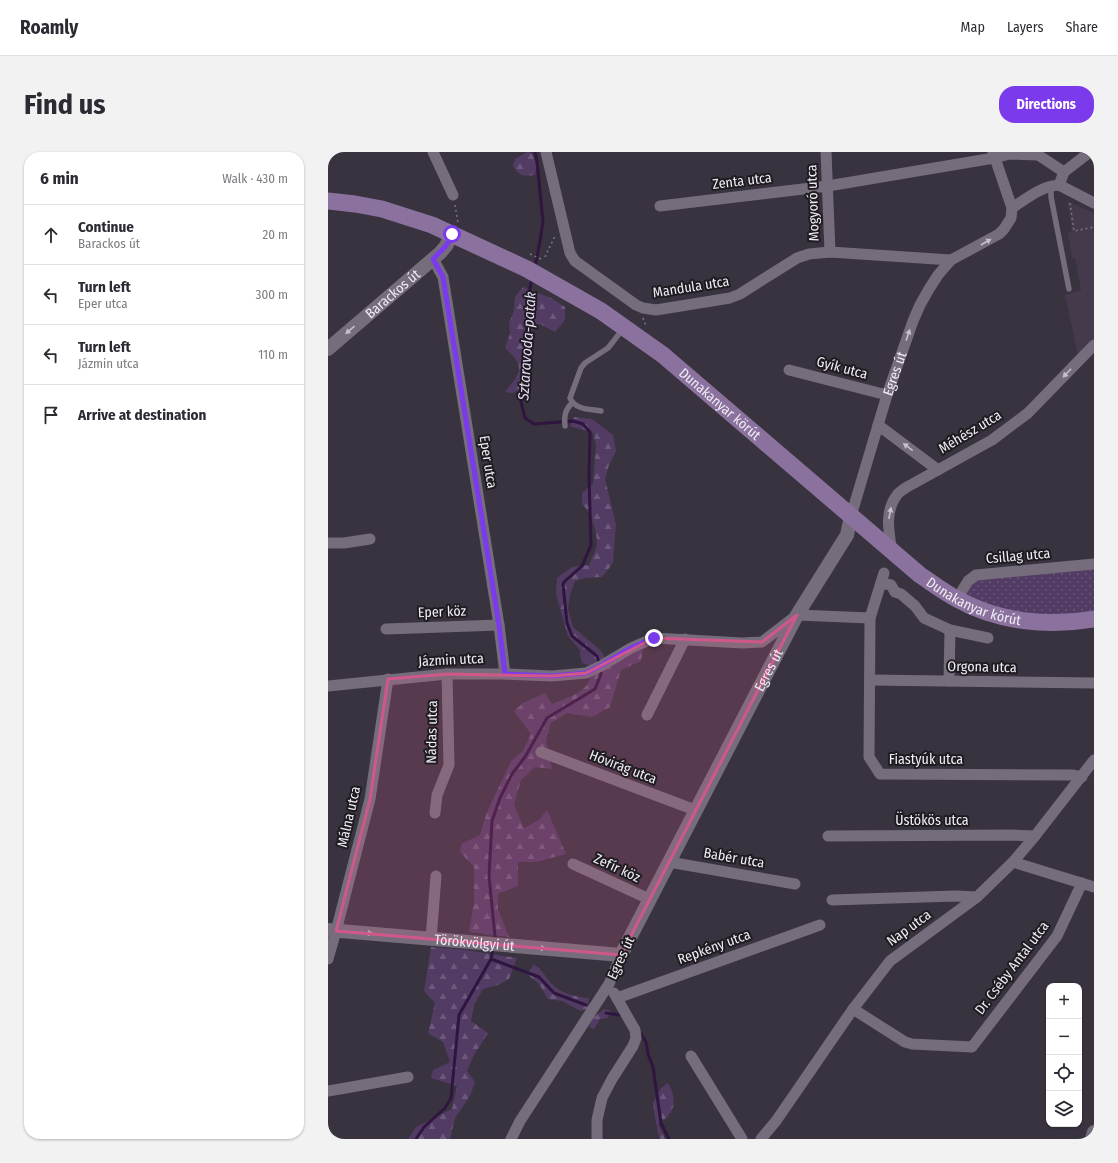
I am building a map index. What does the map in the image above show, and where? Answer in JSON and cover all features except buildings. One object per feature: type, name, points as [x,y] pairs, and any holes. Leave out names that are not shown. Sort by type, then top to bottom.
[{"type":"main road","name":"Dunakanyar körút","points":[[328,201],[382,209],[432,226],[455,228],[534,265],[663,355],[892,552],[920,575],[957,599],[1003,617],[1028,622],[1058,623],[1094,619]]},
{"type":"street","points":[[433,152],[453,195]]},
{"type":"street","name":"Mandula utca","points":[[546,152],[570,252],[575,261],[636,305],[643,308],[656,310],[730,298],[740,294],[797,258],[809,254],[830,252],[952,260]]},
{"type":"street","name":"Mogyoró utca","points":[[826,152],[830,252]]},
{"type":"street","points":[[994,155],[1012,208],[1041,190],[1055,185],[1064,172],[1090,152]]},
{"type":"street","name":"Zenta utca","points":[[660,206],[828,186],[994,155],[1010,153],[1038,154]]},
{"type":"street","points":[[1038,154],[1064,172]]},
{"type":"street","points":[[1055,185],[1094,203]]},
{"type":"street","name":"Egres út","points":[[512,1139],[520,1121],[609,984],[621,955],[649,899],[797,616],[847,535],[851,516],[878,425],[912,321],[929,289],[938,275],[952,260],[999,234],[1011,218],[1012,208]]},
{"type":"street","name":"Barackos út","points":[[328,349],[433,259],[446,246],[455,228]]},
{"type":"street","name":"Eper utca","points":[[433,259],[443,277],[499,625],[505,674]]},
{"type":"street","name":"Méhész utca","points":[[892,552],[888,526],[889,510],[897,494],[992,440],[1028,413],[1094,344]]},
{"type":"street","name":"Gyík utca","points":[[789,370],[888,395]]},
{"type":"street","points":[[878,425],[938,470]]},
{"type":"street","points":[[328,543],[344,543],[370,539]]},
{"type":"street","name":"Csillag utca","points":[[957,599],[968,581],[976,575],[1094,564]]},
{"type":"street","name":"Fiastyúk utca","points":[[950,630],[924,618],[915,606],[902,594],[895,592],[891,585],[882,578],[870,618],[869,757],[880,774],[1072,775],[1082,777]]},
{"type":"street","points":[[797,616],[870,618]]},
{"type":"street","name":"Jázmin utca","points":[[328,686],[447,674],[552,676],[586,673],[631,648],[654,638],[742,643],[762,642],[797,616]]},
{"type":"street","name":"Eper köz","points":[[386,629],[499,625]]},
{"type":"street","points":[[949,681],[950,630],[988,638]]},
{"type":"street","points":[[647,715],[685,639]]},
{"type":"street","name":"Nádas utca","points":[[435,813],[437,795],[449,765],[447,674]]},
{"type":"street","name":"Málna utca","points":[[328,959],[332,930],[370,799],[388,679]]},
{"type":"street","name":"Orgona utca","points":[[870,680],[1094,683]]},
{"type":"street","name":"Hóvirág utca","points":[[541,752],[695,810]]},
{"type":"street","name":"Nap utca","points":[[761,1139],[776,1121],[853,1009],[890,961],[977,897],[1013,862],[1094,760]]},
{"type":"street","name":"Üstökös utca","points":[[828,836],[1035,836]]},
{"type":"street","name":"Babér utca","points":[[669,862],[795,884]]},
{"type":"street","points":[[1013,862],[1094,887]]},
{"type":"street","name":"Zefír köz","points":[[573,864],[649,899]]},
{"type":"street","points":[[431,939],[436,876]]},
{"type":"street","name":"Dr. Cséby Antal utca","points":[[853,1009],[905,1042],[912,1044],[972,1047],[1057,936],[1082,883]]},
{"type":"street","points":[[832,900],[955,896],[977,897]]},
{"type":"street","name":"Repkény utca","points":[[617,998],[820,925]]},
{"type":"street","name":"Törökvölgyi út","points":[[332,930],[621,955]]},
{"type":"street","points":[[597,1139],[596,1120],[602,1098],[633,1046],[636,1038],[634,1030],[609,984]]},
{"type":"street","points":[[691,1056],[742,1139]]},
{"type":"street","points":[[328,1091],[408,1077]]},
{"type":"street","points":[[1092,1139],[1094,1132]]},
{"type":"lane","points":[[1055,185],[1051,197],[1069,289]]},
{"type":"lane","points":[[601,411],[578,407],[572,403],[570,398],[581,368],[585,363],[608,348],[624,327]]},
{"type":"lane","points":[[565,426],[564,416],[566,410],[572,403]]},
{"type":"path","points":[[453,195],[455,228]]},
{"type":"path","points":[[1070,201],[1074,231],[1094,227]]},
{"type":"path","points":[[545,257],[556,233],[564,227]]},
{"type":"highlighted area","points":[[797,615],[621,955],[336,931],[370,799],[388,679],[447,674],[552,676],[586,673],[654,638],[762,642]]},
{"type":"shaded area","points":[[1067,201],[1094,213],[1094,339],[1078,356],[1065,295],[1081,290],[1075,258],[1072,258],[1068,232],[1072,231]]},
{"type":"green space","points":[[527,152],[532,154],[535,160],[535,175],[522,175],[517,172],[513,166],[515,159]]},
{"type":"green space","points":[[523,287],[551,298],[565,307],[565,320],[555,332],[540,324],[532,326],[529,375],[520,389],[513,393],[505,392],[515,379],[519,370],[516,360],[505,348],[510,334],[509,323],[514,311],[515,297]]},
{"type":"green space","points":[[574,417],[592,419],[613,435],[616,451],[609,465],[605,479],[616,524],[613,563],[602,577],[585,578],[575,581],[570,595],[568,609],[573,627],[600,650],[606,659],[592,666],[582,663],[580,650],[568,636],[556,594],[557,578],[572,567],[589,565],[597,544],[593,522],[582,504],[582,493],[593,484],[596,445],[593,433],[570,426]]},
{"type":"green space","points":[[1094,564],[1094,619],[1058,623],[957,599],[968,581]]},
{"type":"green space","points":[[643,648],[641,661],[621,670],[610,707],[592,717],[567,713],[551,723],[546,741],[552,769],[535,767],[521,780],[514,805],[524,828],[539,820],[547,810],[566,854],[536,862],[518,862],[518,886],[498,894],[498,909],[509,937],[469,932],[474,901],[474,867],[460,852],[461,844],[480,835],[487,812],[511,761],[523,751],[531,734],[514,711],[523,703],[545,693],[552,704],[570,697],[585,687],[591,676]]},
{"type":"green space","points":[[431,947],[466,950],[517,958],[509,979],[498,985],[483,989],[474,1005],[471,1021],[488,1033],[474,1055],[467,1071],[475,1082],[470,1096],[455,1118],[450,1139],[408,1139],[416,1127],[452,1109],[457,1086],[431,1078],[433,1070],[450,1062],[443,1042],[428,1033],[435,1003],[424,991]]},
{"type":"green space","points":[[534,964],[557,989],[578,997],[589,998],[587,1009],[581,1011],[562,1001],[548,999],[539,984],[527,974]]},
{"type":"green space","points":[[604,1009],[611,1011],[608,1018],[600,1019],[594,1029],[589,1027],[593,1018]]},
{"type":"green space","points":[[668,1083],[672,1091],[674,1104],[668,1116],[658,1124],[665,1139],[660,1139],[653,1103],[661,1088]]},
{"type":"waterway","name":"Sztaravoda-patak","points":[[535,152],[543,222],[535,267]]},
{"type":"waterway","name":"Sztaravoda-patak","points":[[532,278],[526,336],[525,377],[521,402],[525,418],[534,424],[573,421],[583,424],[590,432],[589,476],[591,545],[582,566],[564,582],[563,585],[567,623],[572,636],[597,656],[600,664]]},
{"type":"waterway","name":"Sztaravoda-patak","points":[[495,941],[489,876],[492,821],[500,798],[512,774],[525,757],[547,718],[595,689],[601,674],[601,670]]},
{"type":"waterway","name":"Sztaravoda-patak","points":[[416,1139],[424,1127],[445,1108],[451,1098],[459,1015],[491,959],[493,948]]},
{"type":"waterway","points":[[491,959],[539,977],[554,993],[586,1005]]},
{"type":"waterway","points":[[606,1013],[619,1015]]},
{"type":"waterway","points":[[641,1034],[646,1042],[648,1054],[653,1067],[661,1123],[669,1139]]},
{"type":"route","points":[[452,234],[446,246],[433,259],[443,277],[499,625],[505,674],[552,676],[586,673],[631,648],[654,638]]}]
